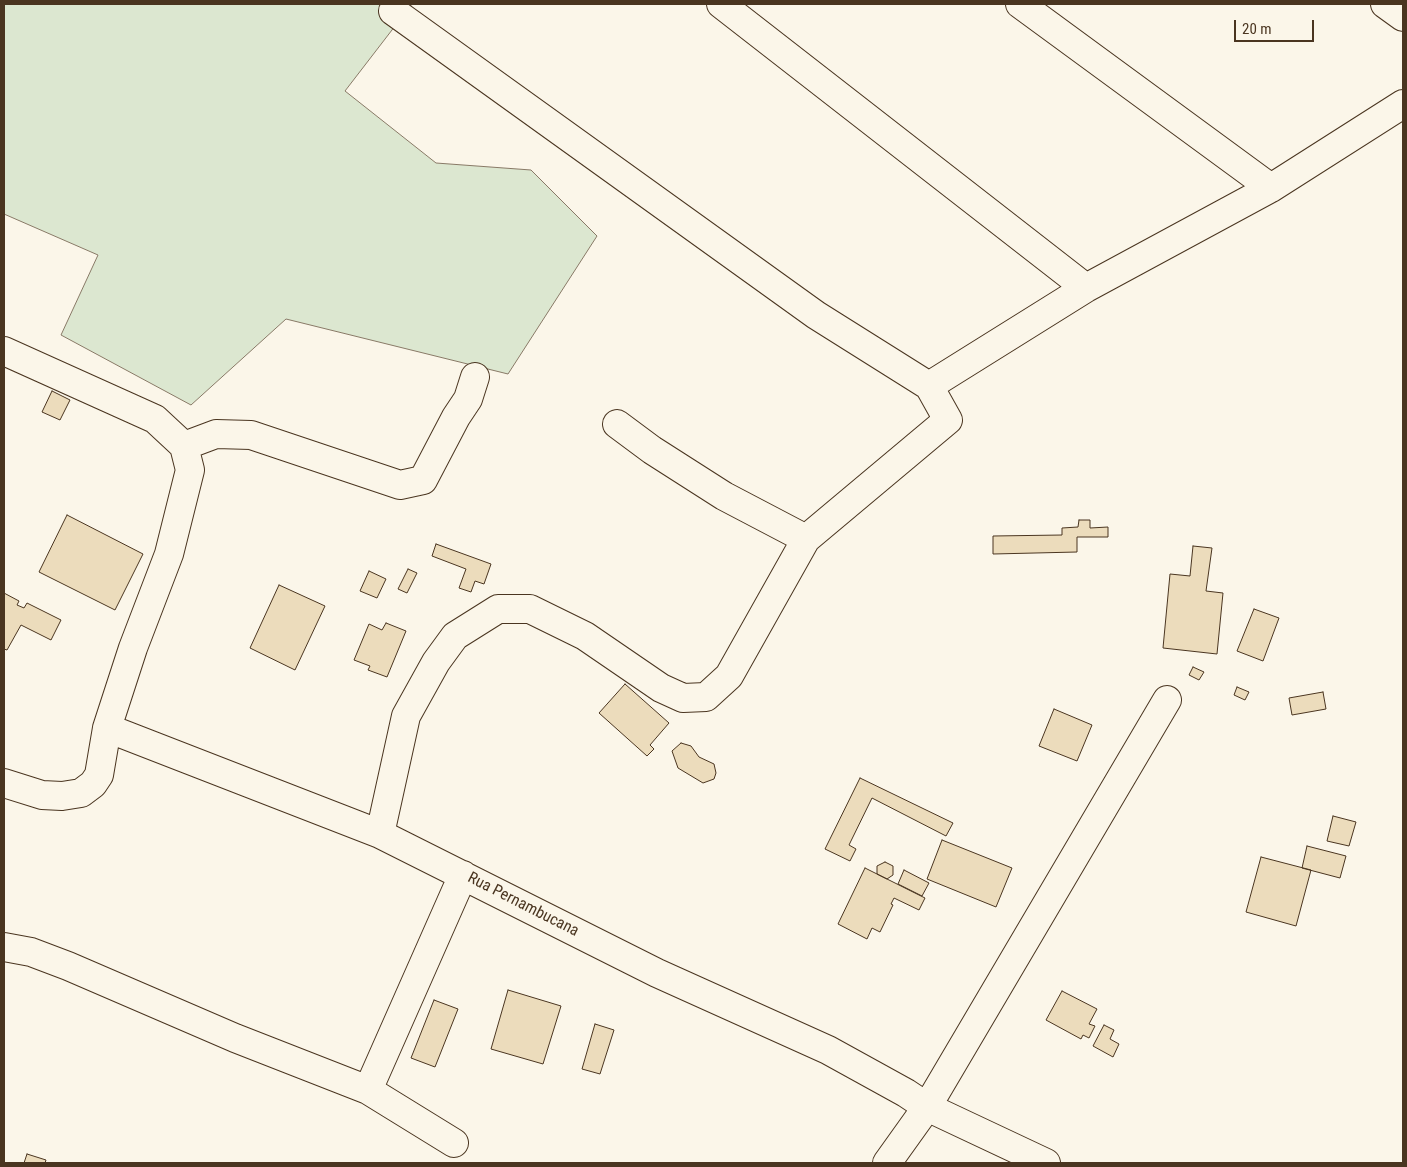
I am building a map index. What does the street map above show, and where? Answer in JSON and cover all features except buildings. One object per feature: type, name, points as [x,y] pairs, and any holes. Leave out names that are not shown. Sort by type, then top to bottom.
[{"type":"street","points":[[720,4],[1086,288]]},
{"type":"street","points":[[1020,4],[1270,188]]},
{"type":"street","points":[[1385,4],[1403,17]]},
{"type":"street","points":[[380,834],[406,716],[436,662],[455,636],[498,609],[530,609],[585,636],[661,688],[683,698],[706,697],[729,676],[806,539],[948,420],[929,386],[816,315],[393,11]]},
{"type":"street","points":[[929,386],[1086,288],[1270,188],[1403,104]]},
{"type":"street","points":[[4,351],[155,419],[184,446],[190,470],[169,554],[132,648],[107,728],[99,775],[93,784],[81,793],[62,796],[42,795],[4,783]]},
{"type":"street","points":[[184,446],[216,434],[251,435],[400,485],[416,482],[423,480],[456,416],[468,399],[475,377]]},
{"type":"street","points":[[617,424],[652,450],[724,496],[806,539]]},
{"type":"street","points":[[887,1163],[927,1107],[1168,700]]},
{"type":"street","name":"Rua Pernambucana","points":[[107,728],[380,834],[657,973],[828,1050],[906,1093],[927,1107],[1046,1163]]},
{"type":"street","points":[[368,1090],[463,876]]},
{"type":"street","points":[[4,947],[31,952],[68,966],[235,1038],[368,1090],[454,1144]]},
{"type":"green space","points":[[4,4],[412,4],[345,91],[436,163],[531,170],[597,236],[508,374],[286,319],[191,405],[61,335],[98,255],[4,214]]}]
